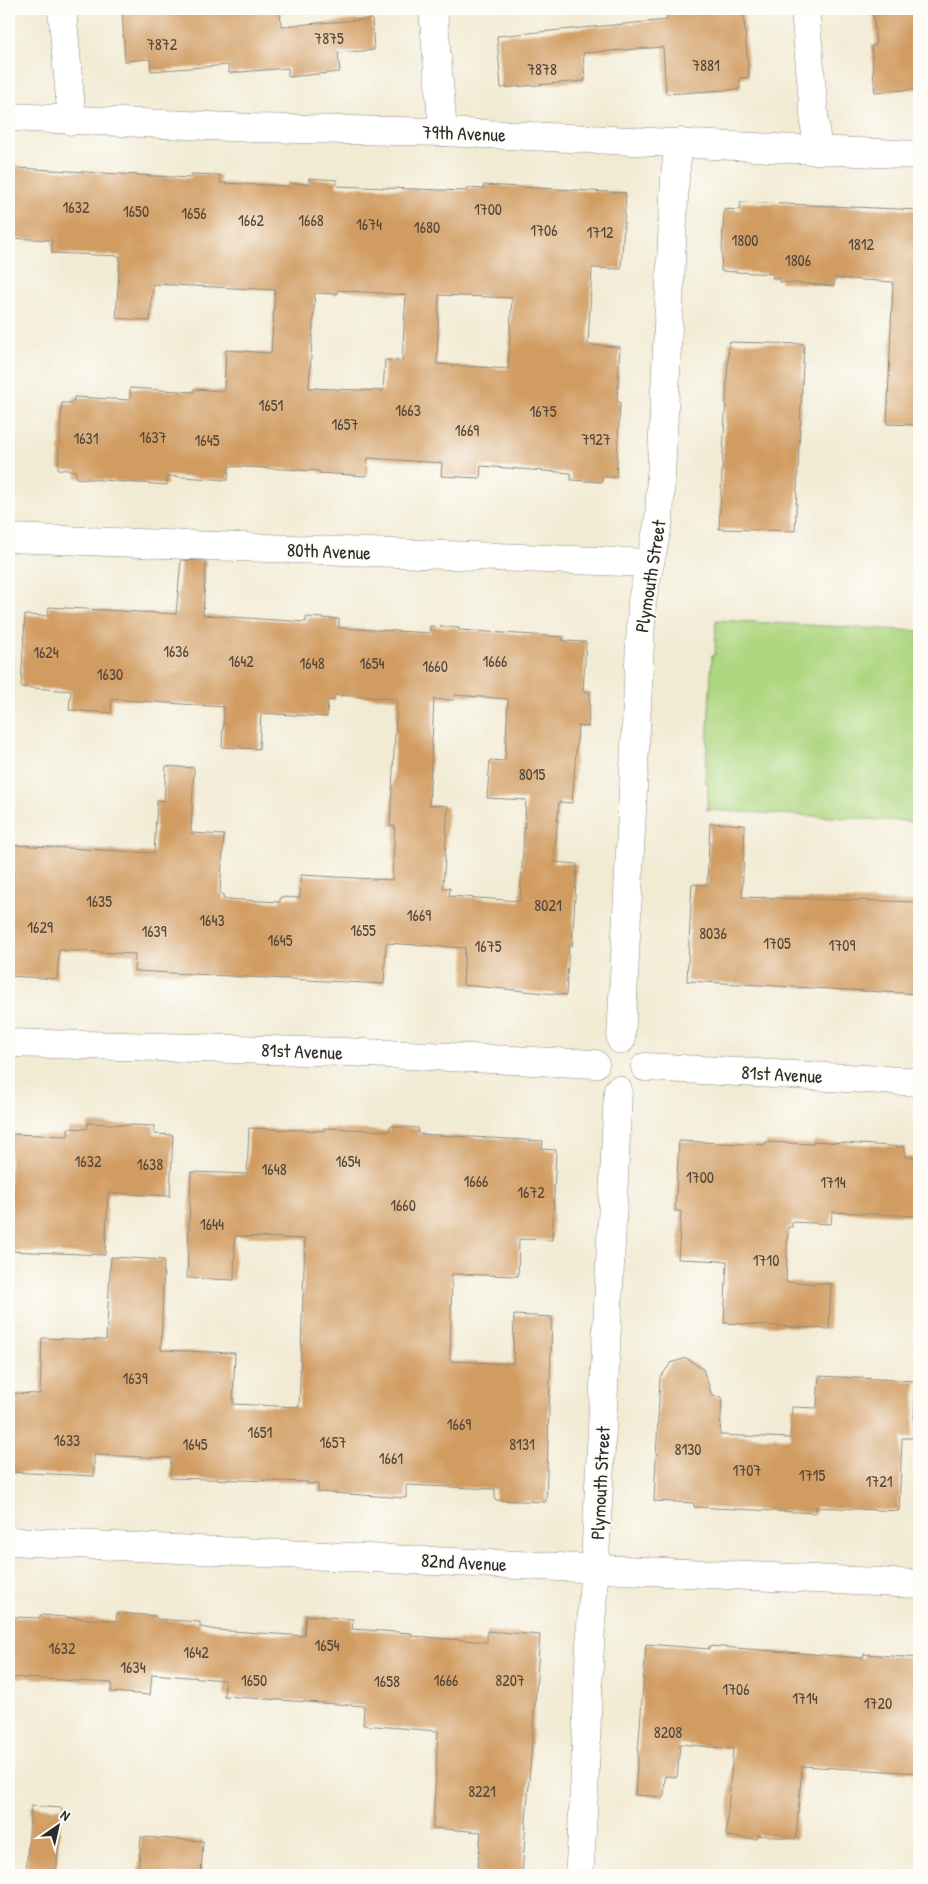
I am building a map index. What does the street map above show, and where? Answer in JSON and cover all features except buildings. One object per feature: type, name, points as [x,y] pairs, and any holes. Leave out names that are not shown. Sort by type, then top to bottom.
[{"type":"street","points":[[62,9],[72,121]]},
{"type":"street","points":[[433,9],[443,132]]},
{"type":"street","points":[[805,9],[817,149]]},
{"type":"street","name":"79th Avenue","points":[[9,117],[253,128],[443,132],[919,155]]},
{"type":"street","name":"Plymouth Street","points":[[620,1040],[642,601],[659,520],[675,176],[679,142]]},
{"type":"street","name":"80th Avenue","points":[[9,538],[650,563]]},
{"type":"street","points":[[620,1040],[638,1048],[644,1057],[645,1067],[642,1076],[636,1084],[628,1089],[618,1090],[609,1088],[601,1082],[595,1064],[597,1055],[603,1047],[611,1042],[620,1040]]},
{"type":"street","name":"81st Avenue","points":[[9,1043],[335,1052],[595,1064]]},
{"type":"street","name":"81st Avenue","points":[[645,1067],[919,1082]]},
{"type":"street","name":"Plymouth Street","points":[[579,1875],[585,1800],[618,1090]]},
{"type":"street","name":"82nd Avenue","points":[[9,1541],[919,1584]]},
{"type":"green space","points":[[716,620],[919,631],[919,822],[707,810],[708,783],[705,782],[712,655],[715,655]]}]
